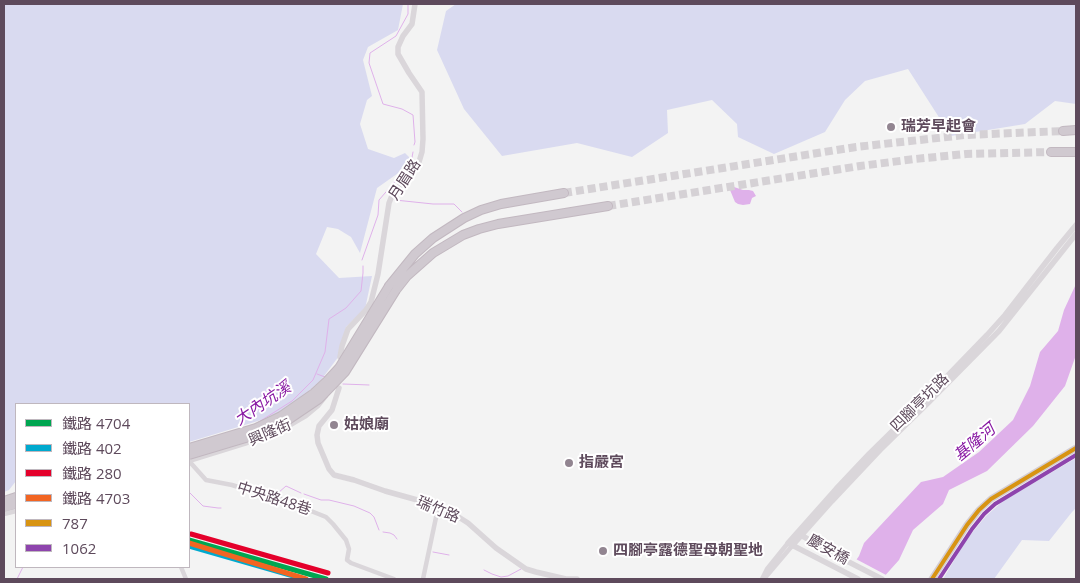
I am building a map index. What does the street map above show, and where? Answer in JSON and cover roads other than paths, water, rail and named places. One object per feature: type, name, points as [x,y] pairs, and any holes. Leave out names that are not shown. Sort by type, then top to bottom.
[{"type":"highway","points":[[1063,130],[1076,130]]},
{"type":"highway","points":[[1051,152],[1076,152]]},
{"type":"highway","points":[[190,448],[256,428],[281,416],[314,394],[339,368],[415,254],[433,238],[464,218],[481,210],[501,204],[564,192]]},
{"type":"highway","points":[[190,459],[259,434],[285,422],[319,399],[346,372],[393,288],[426,258],[448,243],[463,235],[498,224],[608,206]]},
{"type":"main road","points":[[932,579],[978,510],[991,499],[1076,448]]},
{"type":"street","name":"月眉路","points":[[340,357],[348,329],[371,302],[378,274],[389,203],[393,193],[412,173],[419,162],[422,152],[422,92],[398,54],[398,47],[403,36],[412,24],[415,4]]},
{"type":"street","name":"四腳亭坑路","points":[[763,579],[790,544],[869,454],[934,390],[1005,315],[1076,225]]},
{"type":"street","name":"四腳亭坑路","points":[[799,534],[999,331],[1076,234]]},
{"type":"street","name":"興隆街","points":[[190,459],[247,443],[282,430],[306,416],[339,385]]},
{"type":"street","name":"瑞竹路","points":[[339,385],[332,410],[319,426],[317,435],[318,443],[329,469],[334,475],[421,501],[457,516],[468,523],[496,548],[526,569],[566,579],[577,579]]},
{"type":"street","name":"中央路48巷","points":[[190,460],[206,480],[276,497],[326,517],[346,540],[349,549],[347,560],[394,579]]},
{"type":"street","points":[[422,579],[438,508]]},
{"type":"street","name":"慶安橋","points":[[799,534],[838,557],[882,579]]},
{"type":"street","name":"慶安橋","points":[[790,544],[858,579]]},
{"type":"waterway","name":"大內坑溪","points":[[408,4],[408,14],[396,36],[370,53],[369,63],[383,104],[402,109],[413,115],[414,145]]},
{"type":"waterway","name":"大內坑溪","points":[[362,260],[378,215],[379,200],[411,163],[413,152]]},
{"type":"waterway","points":[[395,200],[454,204],[462,212]]},
{"type":"waterway","name":"大內坑溪","points":[[254,425],[292,401],[313,380],[325,352],[329,319],[346,308],[361,291],[363,266]]},
{"type":"waterway","points":[[317,374],[325,377]]},
{"type":"waterway","points":[[343,384],[369,385]]},
{"type":"waterway","points":[[278,493],[286,486],[301,493]]},
{"type":"waterway","points":[[190,493],[203,506],[221,508]]},
{"type":"waterway","points":[[304,494],[321,500],[354,506],[370,513],[374,517],[379,530]]},
{"type":"waterway","points":[[383,532],[390,533],[397,539]]},
{"type":"waterway","points":[[433,552],[449,555]]},
{"type":"waterway","name":"大內坑溪","points":[[17,579],[22,568]]},
{"type":"waterway","points":[[484,570],[501,577],[508,576],[521,569]]},
{"type":"tunnel","points":[[564,193],[856,147],[965,135],[1063,131]]},
{"type":"tunnel","points":[[608,206],[915,159],[966,154],[1051,152]]},
{"type":"rail line","name":"280","points":[[191,534],[328,573]]},
{"type":"rail line","name":"4704","points":[[190,540],[326,579]]},
{"type":"rail line","name":"4703","points":[[190,543],[306,579]]},
{"type":"rail line","name":"402","points":[[190,546],[304,579]]},
{"type":"place","name":"瑞芳早起會","points":[[891,127]]},
{"type":"place","name":"姑娘廟","points":[[334,425]]},
{"type":"place","name":"指嚴宮","points":[[569,463]]},
{"type":"place","name":"四腳亭露德聖母朝聖地","points":[[603,551]]},
{"type":"water label","name":"基隆河","points":[[975,443]]}]
